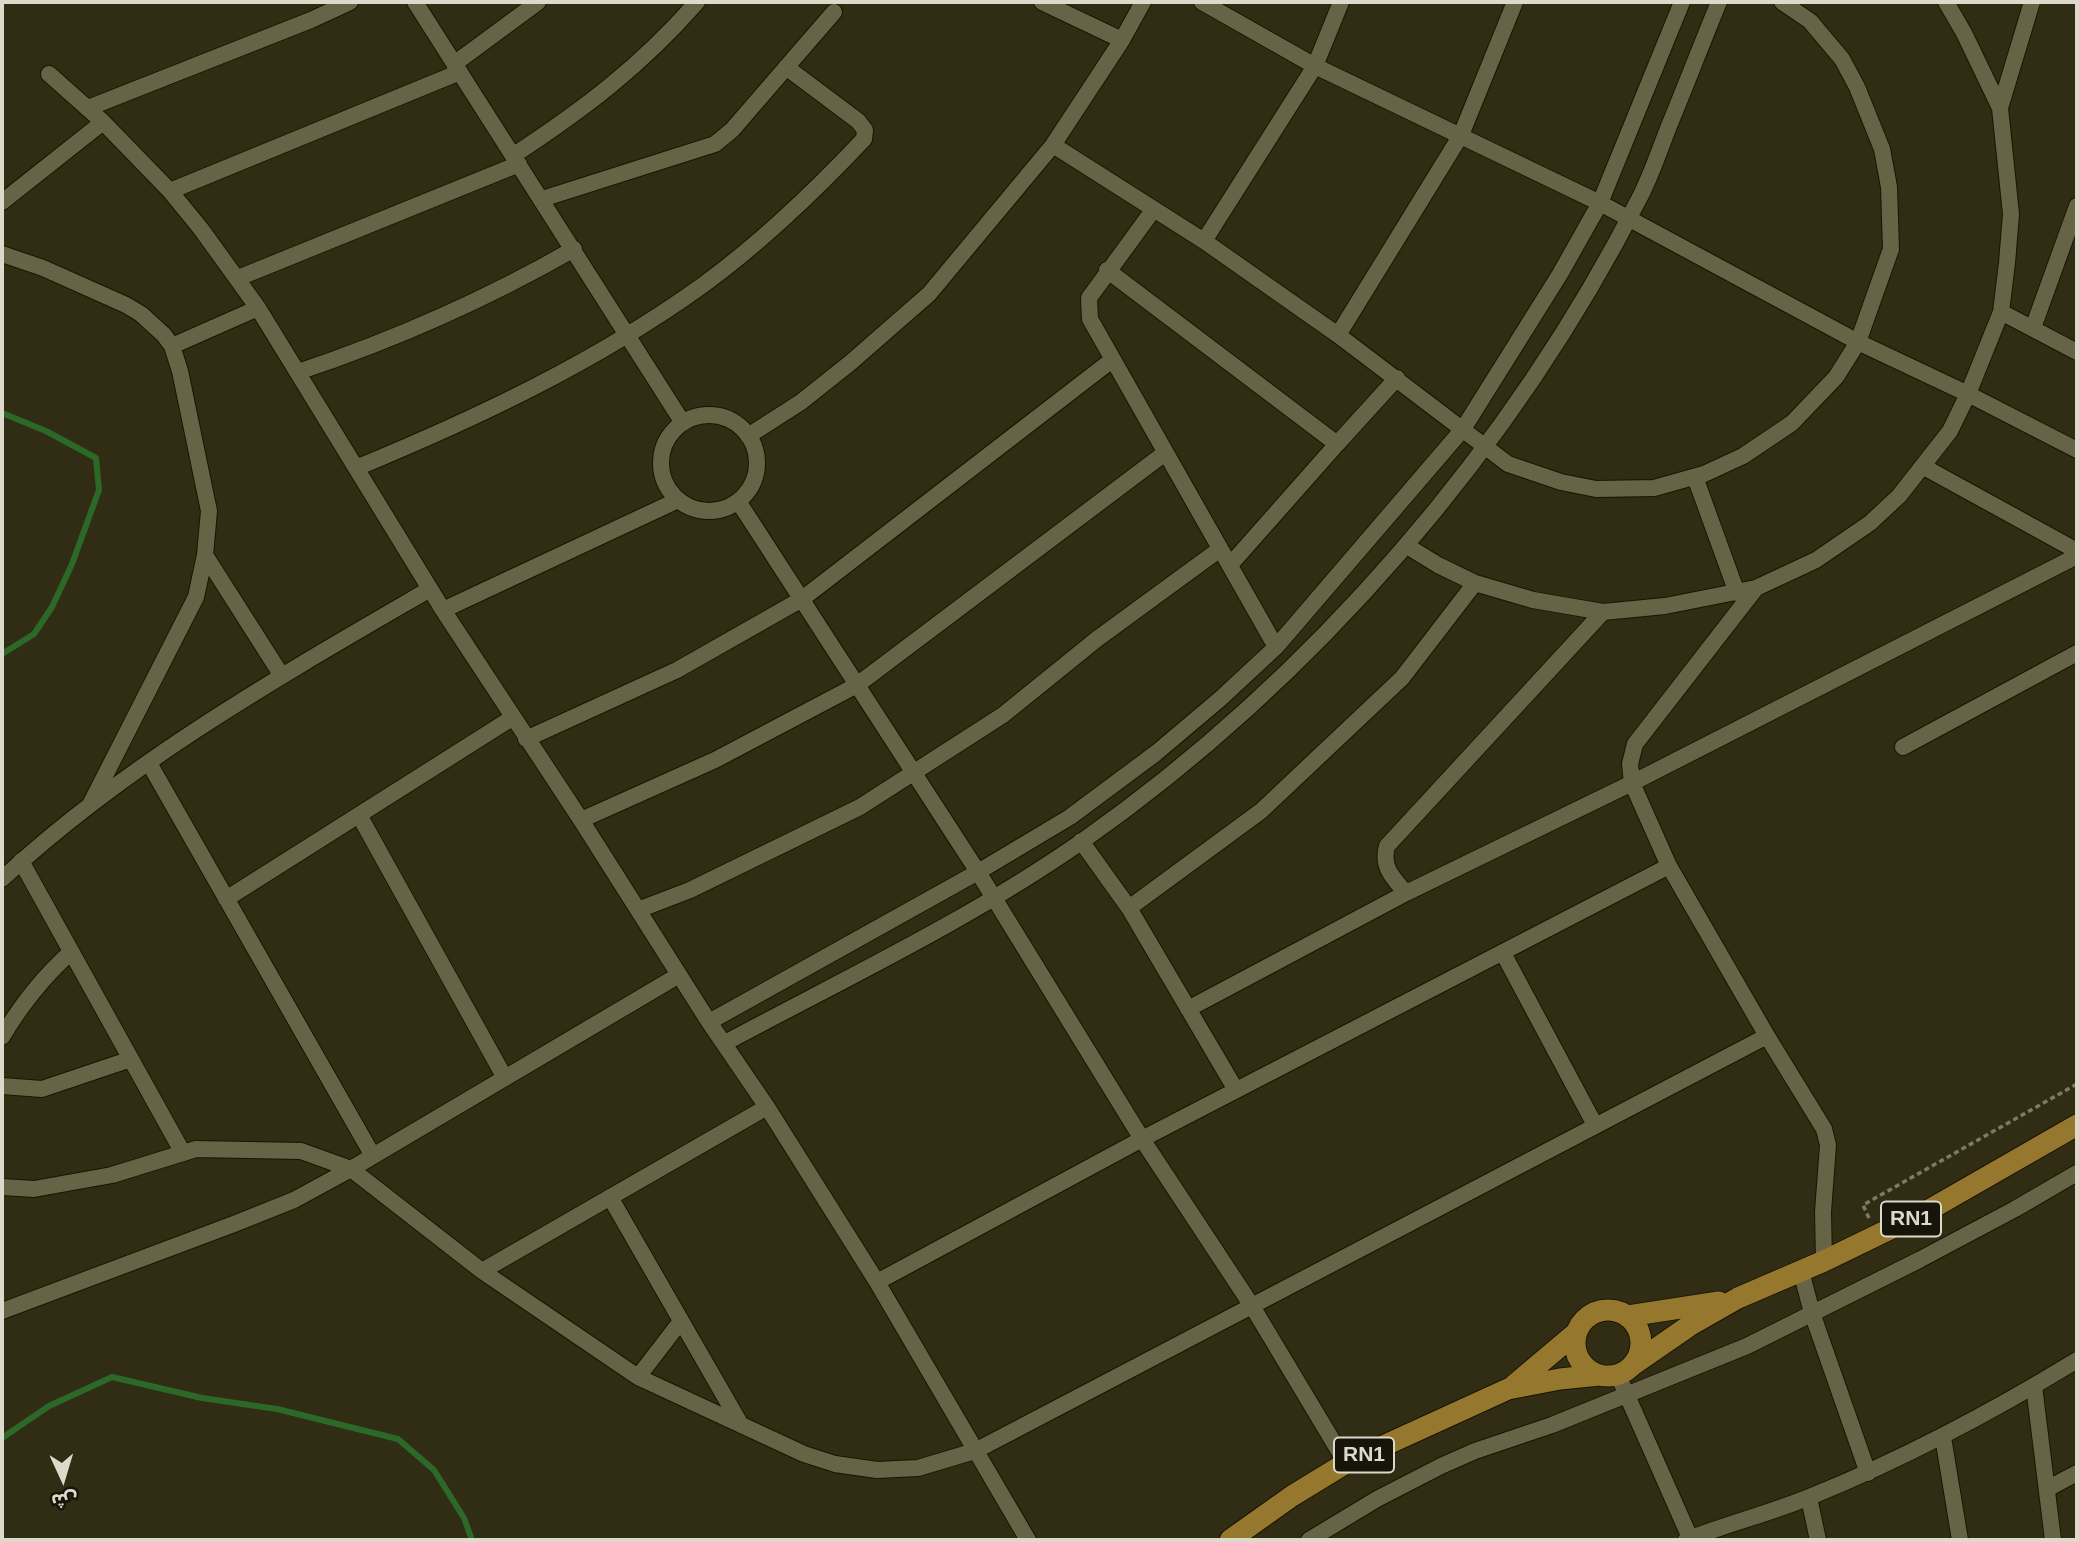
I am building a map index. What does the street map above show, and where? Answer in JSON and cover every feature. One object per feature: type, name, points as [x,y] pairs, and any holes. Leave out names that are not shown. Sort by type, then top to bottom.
[{"type":"main road","name":"RN1","points":[[1230,1540],[1292,1496],[1346,1463],[1508,1389],[1560,1379],[1619,1377],[1689,1326],[1738,1298],[1824,1261],[1929,1210],[2077,1125]]},
{"type":"main road","name":"RN1","points":[[1508,1389],[1577,1332],[1582,1323],[1598,1311],[1619,1312],[1628,1317],[1683,1310],[1738,1298]]},
{"type":"main road","points":[[1577,1332],[1576,1354],[1581,1363],[1590,1371],[1619,1377],[1641,1348],[1641,1339],[1634,1323],[1628,1317]]},
{"type":"street","points":[[88,108],[350,2]]},
{"type":"street","points":[[415,2],[683,423]]},
{"type":"street","points":[[170,191],[457,68],[538,2]]},
{"type":"street","points":[[238,278],[517,160],[625,76],[697,2]]},
{"type":"street","points":[[1042,2],[1122,40]]},
{"type":"street","points":[[748,436],[811,394],[929,294],[1053,145],[1122,40],[1143,2]]},
{"type":"street","points":[[1202,2],[1315,66],[1600,202],[1858,342],[2077,450]]},
{"type":"street","points":[[1204,241],[1315,66],[1341,2]]},
{"type":"street","points":[[1338,335],[1461,135],[1515,2]]},
{"type":"street","points":[[709,1022],[978,872],[1070,817],[1156,752],[1220,699],[1276,647],[1463,429],[1560,274],[1600,202],[1682,2]]},
{"type":"street","points":[[725,1043],[995,898],[1081,841],[1164,779],[1241,715],[1298,662],[1408,546],[1485,446],[1554,344],[1597,276],[1643,193],[1719,2]]},
{"type":"street","points":[[1053,145],[1204,241],[1338,335],[1508,464],[1561,482],[1597,489],[1654,488],[1695,477],[1743,456],[1792,423],[1836,377],[1858,342],[1891,248],[1889,187],[1882,149],[1857,87],[1842,59],[1810,21],[1782,2]]},
{"type":"street","points":[[1408,546],[1438,565],[1475,583],[1533,600],[1603,612],[1665,606],[1756,588],[1816,559],[1870,523],[1899,496],[1950,431],[2001,312],[2011,214],[2000,108],[1946,2]]},
{"type":"street","points":[[2000,108],[2032,2]]},
{"type":"street","points":[[542,199],[715,144],[732,130],[834,12]]},
{"type":"street","points":[[356,468],[493,408],[628,335],[704,284],[806,198],[864,139],[865,130],[863,125],[786,67]]},
{"type":"street","points":[[49,74],[103,122],[170,191],[238,278],[443,610],[709,1022],[767,1107],[877,1282],[1028,1540]]},
{"type":"street","points":[[2,202],[103,122]]},
{"type":"street","points":[[2033,328],[2077,206]]},
{"type":"street","points":[[1154,209],[1088,298],[1094,329],[1276,647]]},
{"type":"street","points":[[298,372],[353,354],[430,323],[515,282],[574,249]]},
{"type":"street","points":[[2,254],[43,268],[126,305],[155,326],[172,346],[180,370],[209,512],[205,555],[196,597],[91,803]]},
{"type":"street","points":[[1107,270],[1337,444]]},
{"type":"street","points":[[172,346],[258,308]]},
{"type":"street","points":[[2001,312],[2077,352]]},
{"type":"street","points":[[526,739],[677,670],[802,599],[1112,360]]},
{"type":"street","points":[[1230,565],[1397,379]]},
{"type":"street","points":[[714,415],[739,426],[748,436],[755,449],[757,463],[748,491],[738,501],[724,509],[708,511],[692,508],[678,500],[668,488],[662,473],[661,458],[665,442],[674,429],[683,423],[701,416],[714,415]]},
{"type":"street","points":[[580,820],[715,760],[857,685],[1165,453]]},
{"type":"street","points":[[1924,467],[2077,554]]},
{"type":"street","points":[[1695,477],[1737,593]]},
{"type":"street","points":[[443,610],[678,500]]},
{"type":"street","points":[[738,501],[995,898],[1143,1139],[1252,1306],[1346,1463]]},
{"type":"street","points":[[638,910],[690,890],[860,807],[1003,715],[1097,639],[1220,549]]},
{"type":"street","points":[[1188,1009],[1406,893],[1632,783],[2077,554]]},
{"type":"street","points":[[205,555],[282,676]]},
{"type":"street","points":[[1129,908],[1261,811],[1402,678],[1475,583]]},
{"type":"street","points":[[1756,588],[1635,744],[1630,764],[1632,783],[1669,866],[1767,1036],[1825,1129],[1828,1145],[1824,1261]]},
{"type":"street","points":[[2,879],[91,803],[233,706],[430,589]]},
{"type":"street","points":[[1406,893],[1385,865],[1387,846],[1603,612]]},
{"type":"street","points":[[1903,747],[2077,653]]},
{"type":"street","points":[[226,899],[512,718]]},
{"type":"street","points":[[149,763],[373,1156]]},
{"type":"street","points":[[359,815],[505,1078]]},
{"type":"street","points":[[1081,841],[1129,908],[1236,1090]]},
{"type":"street","points":[[21,861],[183,1153]]},
{"type":"street","points":[[877,1282],[1236,1090],[1669,866]]},
{"type":"street","points":[[2,1037],[46,975],[71,952]]},
{"type":"street","points":[[1503,953],[1595,1125]]},
{"type":"street","points":[[2,1311],[294,1200],[679,975]]},
{"type":"street","points":[[2,1187],[34,1189],[99,1177],[195,1149],[301,1151],[351,1169],[482,1271],[638,1377],[804,1454],[835,1464],[877,1470],[918,1468],[975,1451],[1767,1036]]},
{"type":"street","points":[[2,1086],[42,1089],[131,1059]]},
{"type":"street","points":[[482,1271],[767,1107]]},
{"type":"street","points":[[1309,1540],[1377,1499],[1441,1466],[1552,1424],[1619,1377],[1747,1346],[1979,1228],[2077,1173]]},
{"type":"street","points":[[610,1197],[741,1425]]},
{"type":"street","points":[[1801,1271],[1812,1313],[1868,1472]]},
{"type":"street","points":[[638,1377],[681,1321]]},
{"type":"street","points":[[1619,1377],[1689,1540],[1809,1497],[1868,1472],[1943,1437],[2077,1360]]},
{"type":"street","points":[[2034,1386],[2053,1540]]},
{"type":"street","points":[[1943,1437],[1960,1540]]},
{"type":"street","points":[[2047,1489],[2077,1473]]},
{"type":"street","points":[[1809,1497],[1818,1540]]},
{"type":"path","points":[[1863,1205],[2077,1084]]},
{"type":"waterway","points":[[2,413],[46,431],[96,458],[99,490],[72,564],[52,607],[34,634],[2,654]]},
{"type":"waterway","points":[[2,1438],[49,1406],[112,1377],[202,1398],[277,1409],[398,1439],[434,1470],[464,1518],[472,1540]]}]
